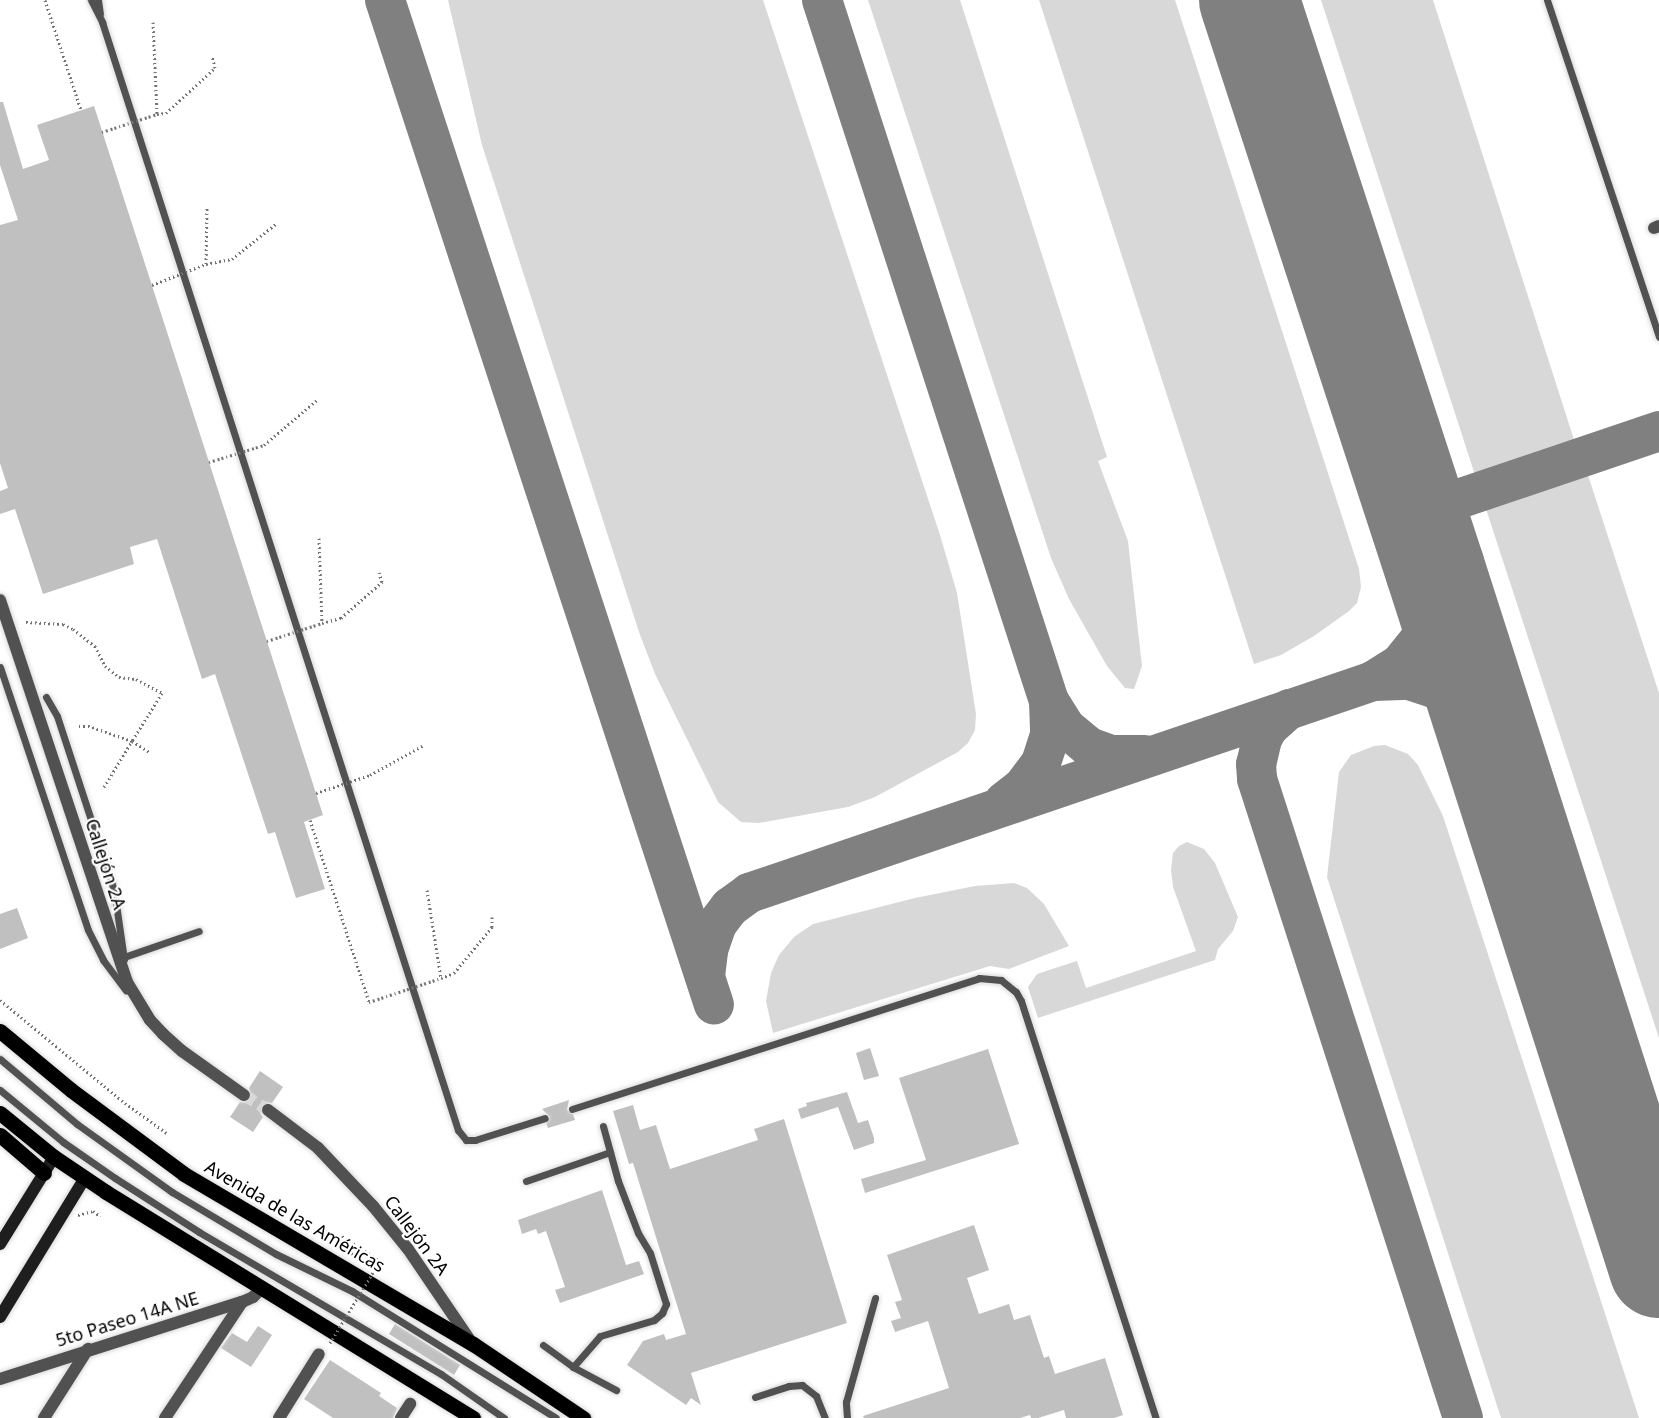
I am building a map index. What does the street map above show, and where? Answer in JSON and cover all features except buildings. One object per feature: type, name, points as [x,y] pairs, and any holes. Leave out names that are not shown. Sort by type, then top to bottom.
[{"type":"main road","name":"Avenida de las Américas","points":[[0,1031],[66,1085],[184,1174],[473,1344],[583,1418]]},
{"type":"main road","points":[[0,1113],[54,1157],[85,1178],[261,1289],[473,1418]]},
{"type":"main road","points":[[0,1135],[44,1173]]},
{"type":"street","name":"Callejón 2A","points":[[0,600],[127,982],[150,1020],[182,1051],[244,1095]]},
{"type":"street","name":"Callejón 2A","points":[[268,1110],[318,1148],[374,1206],[408,1249],[473,1344]]},
{"type":"street","points":[[0,1244],[54,1157]]},
{"type":"street","points":[[0,1317],[85,1178]]},
{"type":"street","name":"5to Paseo 14A NE","points":[[0,1378],[242,1302],[254,1297],[261,1289]]},
{"type":"street","points":[[165,1418],[242,1302]]},
{"type":"street","points":[[44,1418],[88,1349]]},
{"type":"street","points":[[279,1418],[319,1354]]},
{"type":"street","points":[[401,1418],[410,1404]]},
{"type":"lane","points":[[91,0],[102,22]]},
{"type":"lane","points":[[98,0],[102,22],[458,1130],[466,1140],[475,1140],[545,1118]]},
{"type":"lane","points":[[1547,0],[1659,337]]},
{"type":"lane","points":[[0,667],[88,930],[103,960],[150,1020]]},
{"type":"lane","points":[[46,697],[57,716],[114,890],[127,982]]},
{"type":"lane","points":[[124,957],[199,931]]},
{"type":"lane","points":[[572,1109],[979,978],[1001,980],[1016,992],[1021,1002],[1156,1418]]},
{"type":"lane","name":"Avenida de las Américas","points":[[0,1059],[87,1131],[172,1192],[276,1254],[352,1291],[556,1418]]},
{"type":"lane","points":[[0,1090],[93,1163],[198,1232],[441,1374],[504,1418]]},
{"type":"lane","points":[[573,1367],[600,1336],[654,1320],[662,1313],[666,1304],[650,1253],[639,1233],[618,1181],[603,1126]]},
{"type":"lane","points":[[526,1181],[610,1152]]},
{"type":"lane","points":[[85,1178],[93,1163]]},
{"type":"lane","points":[[847,1418],[846,1402],[875,1298]]},
{"type":"lane","points":[[543,1346],[573,1367],[616,1390]]},
{"type":"lane","points":[[755,1397],[789,1386],[802,1385],[816,1396],[825,1418]]},
{"type":"path","points":[[45,0],[81,110]]},
{"type":"path","points":[[153,22],[157,114]]},
{"type":"path","points":[[102,132],[166,112],[215,68],[212,55]]},
{"type":"path","points":[[206,264],[207,206]]},
{"type":"path","points":[[152,285],[206,264],[232,259],[277,223]]},
{"type":"path","points":[[209,462],[264,445],[317,400]]},
{"type":"path","points":[[319,538],[322,623]]},
{"type":"path","points":[[267,641],[341,618],[382,582],[379,572]]},
{"type":"path","points":[[26,622],[63,624],[73,629],[95,646],[105,666],[120,677],[136,679],[162,693],[104,787]]},
{"type":"path","points":[[78,726],[89,726],[132,741],[151,753]]},
{"type":"path","points":[[316,793],[370,775],[422,746]]},
{"type":"path","points":[[310,820],[369,1002],[454,973],[492,927],[492,917]]},
{"type":"path","points":[[427,890],[441,978]]},
{"type":"path","points":[[0,1000],[125,1103],[168,1134]]},
{"type":"path","points":[[76,1219],[80,1213],[93,1211],[100,1216]]},
{"type":"path","points":[[330,1343],[380,1261],[342,1236],[337,1244],[362,1260]]},
{"type":"shaded area","points":[[448,0],[763,0],[940,535],[957,593],[976,714],[975,730],[968,743],[958,752],[875,797],[848,807],[759,823],[741,822],[718,802],[655,674],[639,632],[482,145]]},
{"type":"shaded area","points":[[868,0],[960,0],[1107,457],[1098,461],[1128,541],[1142,666],[1134,689],[1125,688],[1107,666],[1069,599],[1051,558]]},
{"type":"shaded area","points":[[1039,0],[1175,0],[1359,569],[1361,587],[1357,603],[1314,636],[1281,655],[1254,664]]},
{"type":"shaded area","points":[[1321,0],[1433,0],[1577,449],[1488,479],[1475,475]]},
{"type":"shaded area","points":[[1585,466],[1659,693],[1659,1038],[1485,506],[1501,494]]},
{"type":"shaded area","points":[[1385,745],[1408,754],[1418,765],[1443,816],[1639,1418],[1501,1418],[1327,877],[1339,772],[1351,755],[1374,746]]},
{"type":"shaded area","points":[[1187,842],[1204,849],[1215,863],[1238,917],[1233,931],[1218,949],[1215,960],[1038,1018],[1028,987],[1037,974],[1077,961],[1086,988],[1196,951],[1173,887],[1171,870],[1173,853]]},
{"type":"shaded area","points":[[1014,883],[1027,888],[1044,904],[1069,946],[1009,969],[990,966],[773,1033],[766,1001],[771,973],[779,955],[794,937],[813,924],[915,898],[975,886]]},
{"type":"taxiway","points":[[385,0],[714,1005]]},
{"type":"taxiway","points":[[822,0],[1049,701],[1050,735],[1041,763],[1023,787],[1004,802]]},
{"type":"taxiway","points":[[1417,513],[1659,431]]},
{"type":"taxiway","points":[[1373,681],[1400,664],[1420,639],[1435,595],[1435,569]]},
{"type":"taxiway","points":[[705,976],[708,950],[717,924],[730,907],[749,893],[1373,681],[1409,680],[1439,690],[1468,710],[1489,737]]},
{"type":"taxiway","points":[[1049,701],[1065,727],[1089,747],[1111,755],[1145,755]]},
{"type":"taxiway","points":[[1289,709],[1268,728],[1262,739],[1256,764],[1257,779],[1463,1418]]},
{"type":"runway","points":[[1249,0],[1435,569],[1659,1268]]},
{"type":"tunnel","points":[[244,1095],[268,1110]]}]
